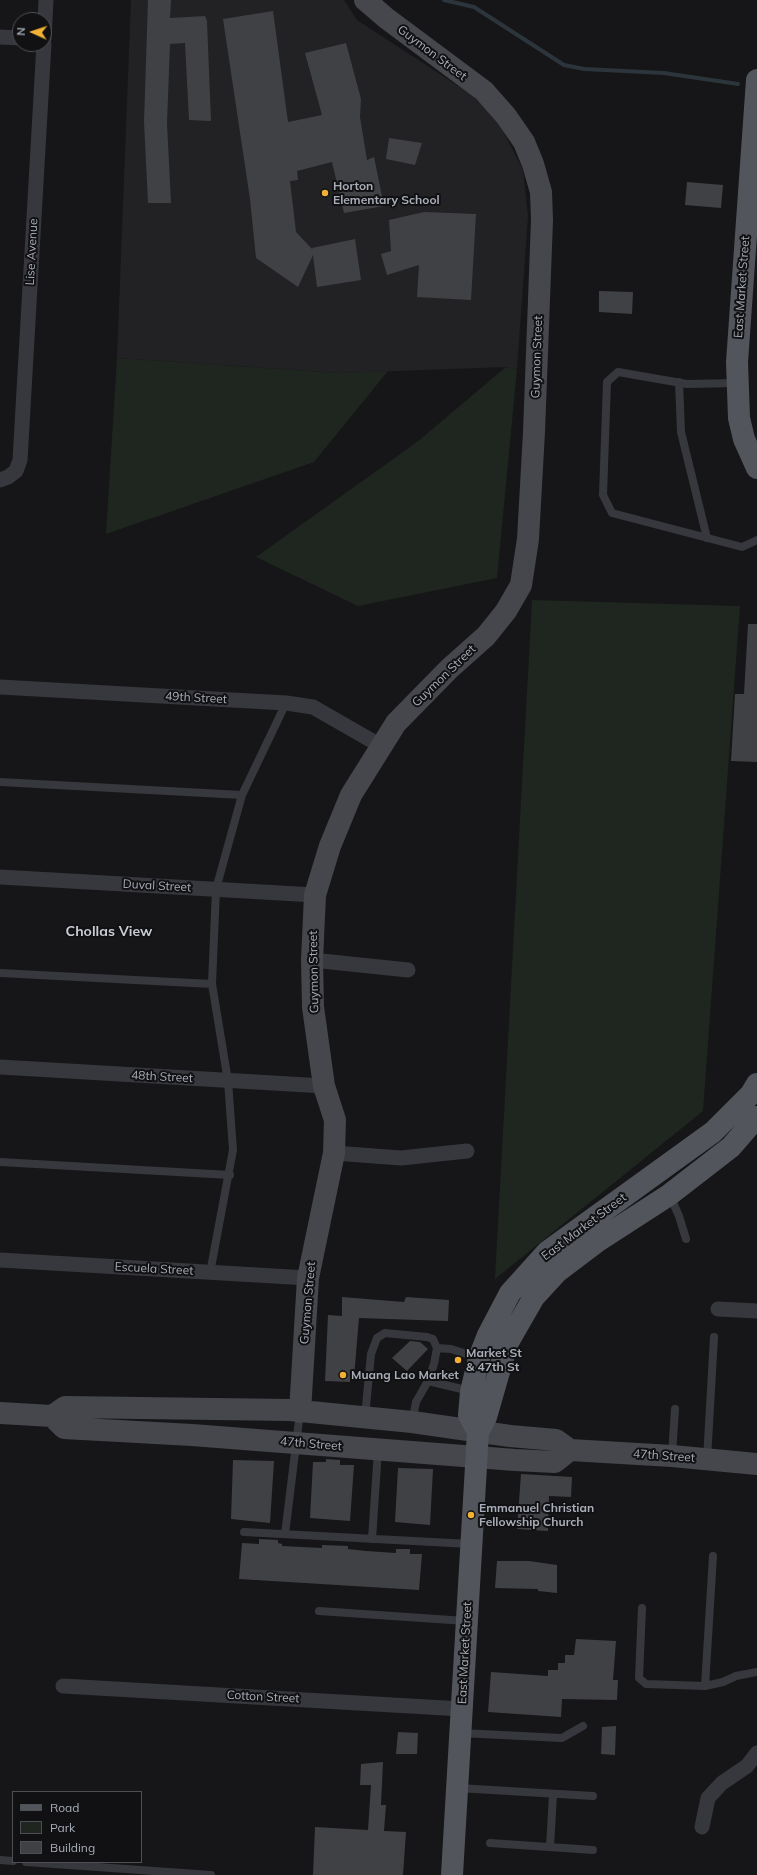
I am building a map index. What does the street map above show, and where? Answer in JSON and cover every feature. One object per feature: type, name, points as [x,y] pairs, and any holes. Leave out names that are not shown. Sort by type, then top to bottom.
[{"type":"main road","name":"East Market Street","points":[[757,80],[751,254],[737,383],[739,418],[744,439],[757,468]]},
{"type":"main road","name":"East Market Street","points":[[478,1432],[469,1415],[471,1392],[479,1358],[488,1335],[510,1293],[547,1252],[713,1132],[751,1094],[757,1084]]},
{"type":"main road","name":"East Market Street","points":[[452,1875],[478,1432],[486,1417],[507,1344],[534,1297],[557,1272],[598,1241],[669,1195],[731,1147],[757,1117]]},
{"type":"street","points":[[45,12],[46,0]]},
{"type":"street","name":"Guymon Street","points":[[300,1412],[308,1278],[334,1153],[335,1120],[324,1086],[313,1007],[312,960],[314,895],[330,846],[351,795],[396,722],[450,668],[486,636],[506,612],[521,585],[528,539],[534,432],[542,220],[541,192],[533,164],[524,142],[506,116],[484,91],[386,18],[365,0]]},
{"type":"street","points":[[0,37],[12,38]]},
{"type":"street","name":"Lise Avenue","points":[[0,480],[8,477],[16,471],[20,460],[44,52]]},
{"type":"street","name":"49th Street","points":[[0,687],[286,703],[313,707],[381,746]]},
{"type":"street","name":"Duval Street","points":[[0,877],[314,895]]},
{"type":"street","points":[[312,960],[408,970]]},
{"type":"street","name":"48th Street","points":[[0,1067],[324,1086]]},
{"type":"street","points":[[334,1153],[401,1158],[467,1151]]},
{"type":"street","name":"Escuela Street","points":[[0,1260],[308,1278]]},
{"type":"street","points":[[718,1309],[757,1311]]},
{"type":"street","name":"47th Street","points":[[570,1450],[555,1462],[477,1457],[378,1450],[296,1442],[64,1428],[52,1416],[65,1407],[300,1412],[412,1422],[478,1432],[556,1440],[570,1450],[672,1456],[757,1464]]},
{"type":"street","points":[[0,1413],[52,1416]]},
{"type":"street","name":"Cotton Street","points":[[63,1686],[462,1708]]},
{"type":"street","points":[[702,1827],[708,1798],[722,1783],[747,1766],[757,1753]]},
{"type":"lane","points":[[737,383],[679,382],[618,372],[607,382],[603,495],[612,513],[742,547],[757,540]]},
{"type":"lane","points":[[679,382],[681,432],[707,538]]},
{"type":"lane","points":[[210,1273],[230,1175],[233,1150],[228,1081],[212,984],[216,889],[242,795],[286,703]]},
{"type":"lane","points":[[0,782],[242,795]]},
{"type":"lane","points":[[0,973],[212,984]]},
{"type":"lane","points":[[0,1162],[230,1175]]},
{"type":"lane","points":[[669,1195],[679,1216],[686,1239]]},
{"type":"lane","points":[[364,1417],[371,1354],[377,1338],[385,1333],[427,1337],[433,1339],[437,1348],[434,1364],[428,1381],[416,1402],[412,1422]]},
{"type":"lane","points":[[706,1460],[714,1337]]},
{"type":"lane","points":[[437,1348],[451,1349],[479,1358]]},
{"type":"lane","points":[[428,1381],[471,1392]]},
{"type":"lane","points":[[672,1456],[675,1409]]},
{"type":"lane","points":[[285,1534],[300,1412]]},
{"type":"lane","points":[[372,1539],[378,1450]]},
{"type":"lane","points":[[244,1532],[471,1544]]},
{"type":"lane","points":[[705,1686],[713,1556]]},
{"type":"lane","points":[[642,1608],[639,1678],[646,1684],[705,1686],[723,1682],[736,1676],[757,1672]]},
{"type":"lane","points":[[319,1611],[467,1621]]},
{"type":"lane","points":[[461,1733],[562,1738],[583,1726]]},
{"type":"lane","points":[[457,1788],[593,1796]]},
{"type":"lane","points":[[550,1847],[553,1794]]},
{"type":"lane","points":[[490,1843],[593,1850]]},
{"type":"lane","points":[[0,1860],[12,1861]]},
{"type":"lane","points":[[40,1863],[211,1875]]},
{"type":"shaded area","name":"Horton Elementary School","points":[[131,0],[344,0],[357,20],[472,95],[498,121],[523,170],[528,216],[517,369],[506,367],[339,373],[117,358]]},
{"type":"green space","points":[[117,358],[339,373],[388,371],[314,462],[106,534]]},
{"type":"green space","points":[[506,367],[517,369],[497,578],[358,606],[256,557],[417,442]]},
{"type":"green space","points":[[532,600],[740,606],[703,1111],[495,1279]]},
{"type":"building","points":[[148,0],[171,0],[170,18],[205,16],[207,21],[211,121],[189,120],[185,43],[170,44],[167,123],[171,203],[148,203],[144,122]]},
{"type":"building","points":[[273,11],[288,122],[322,115],[305,53],[346,43],[361,99],[360,117],[367,160],[374,157],[384,206],[344,213],[332,162],[297,171],[298,180],[290,181],[296,232],[313,250],[312,248],[355,239],[361,280],[317,287],[313,255],[298,287],[256,258],[250,199],[223,19]]},
{"type":"building","points":[[389,138],[422,143],[415,165],[386,159]]},
{"type":"building","points":[[687,182],[723,185],[721,208],[685,205]]},
{"type":"building","points":[[424,212],[476,214],[471,300],[417,297],[419,265],[387,275],[381,254],[391,251],[389,220]]},
{"type":"building","points":[[599,291],[633,292],[632,314],[599,312]]},
{"type":"building","points":[[748,624],[757,624],[757,762],[731,761],[735,694],[744,694]]},
{"type":"building","points":[[342,1297],[404,1302],[406,1297],[449,1300],[448,1321],[359,1318],[354,1377],[350,1377],[350,1382],[325,1381],[328,1315],[342,1316]]},
{"type":"building","points":[[410,1341],[420,1342],[428,1349],[407,1371],[392,1358]]},
{"type":"building","points":[[326,1459],[340,1460],[340,1465],[354,1465],[350,1521],[310,1518],[313,1462],[326,1462]]},
{"type":"building","points":[[233,1460],[274,1461],[270,1523],[231,1519]]},
{"type":"building","points":[[398,1468],[433,1469],[430,1525],[395,1522]]},
{"type":"building","points":[[521,1474],[572,1477],[571,1497],[549,1496],[548,1531],[517,1529]]},
{"type":"building","points":[[259,1539],[278,1540],[278,1543],[282,1544],[282,1546],[322,1548],[322,1545],[348,1546],[348,1549],[396,1553],[396,1549],[410,1549],[410,1554],[422,1554],[419,1590],[239,1579],[242,1543],[259,1544]]},
{"type":"building","points":[[497,1561],[529,1561],[557,1565],[557,1593],[538,1591],[538,1589],[495,1588]]},
{"type":"building","points":[[576,1639],[616,1641],[613,1680],[618,1680],[617,1700],[562,1699],[561,1717],[488,1712],[491,1672],[548,1676],[548,1670],[558,1670],[558,1663],[565,1663],[565,1655],[574,1655]]},
{"type":"building","points":[[616,1726],[615,1755],[601,1754],[602,1727]]},
{"type":"building","points":[[398,1732],[418,1733],[417,1754],[396,1754]]},
{"type":"building","points":[[383,1762],[381,1805],[386,1805],[384,1831],[406,1832],[403,1875],[313,1875],[315,1827],[368,1830],[371,1785],[360,1785],[361,1764]]},
{"type":"waterway","points":[[444,0],[474,7],[564,65],[584,69],[664,73],[738,84]]},
{"type":"place","name":"Horton Elementary School","points":[[325,193]]},
{"type":"place","name":"Market St & 47th St","points":[[458,1360]]},
{"type":"place","name":"Muang Lao Market","points":[[343,1375]]},
{"type":"place","name":"Emmanuel Christian Fellowship Church","points":[[471,1515]]},
{"type":"district","name":"Chollas View","points":[[109,932]]}]
